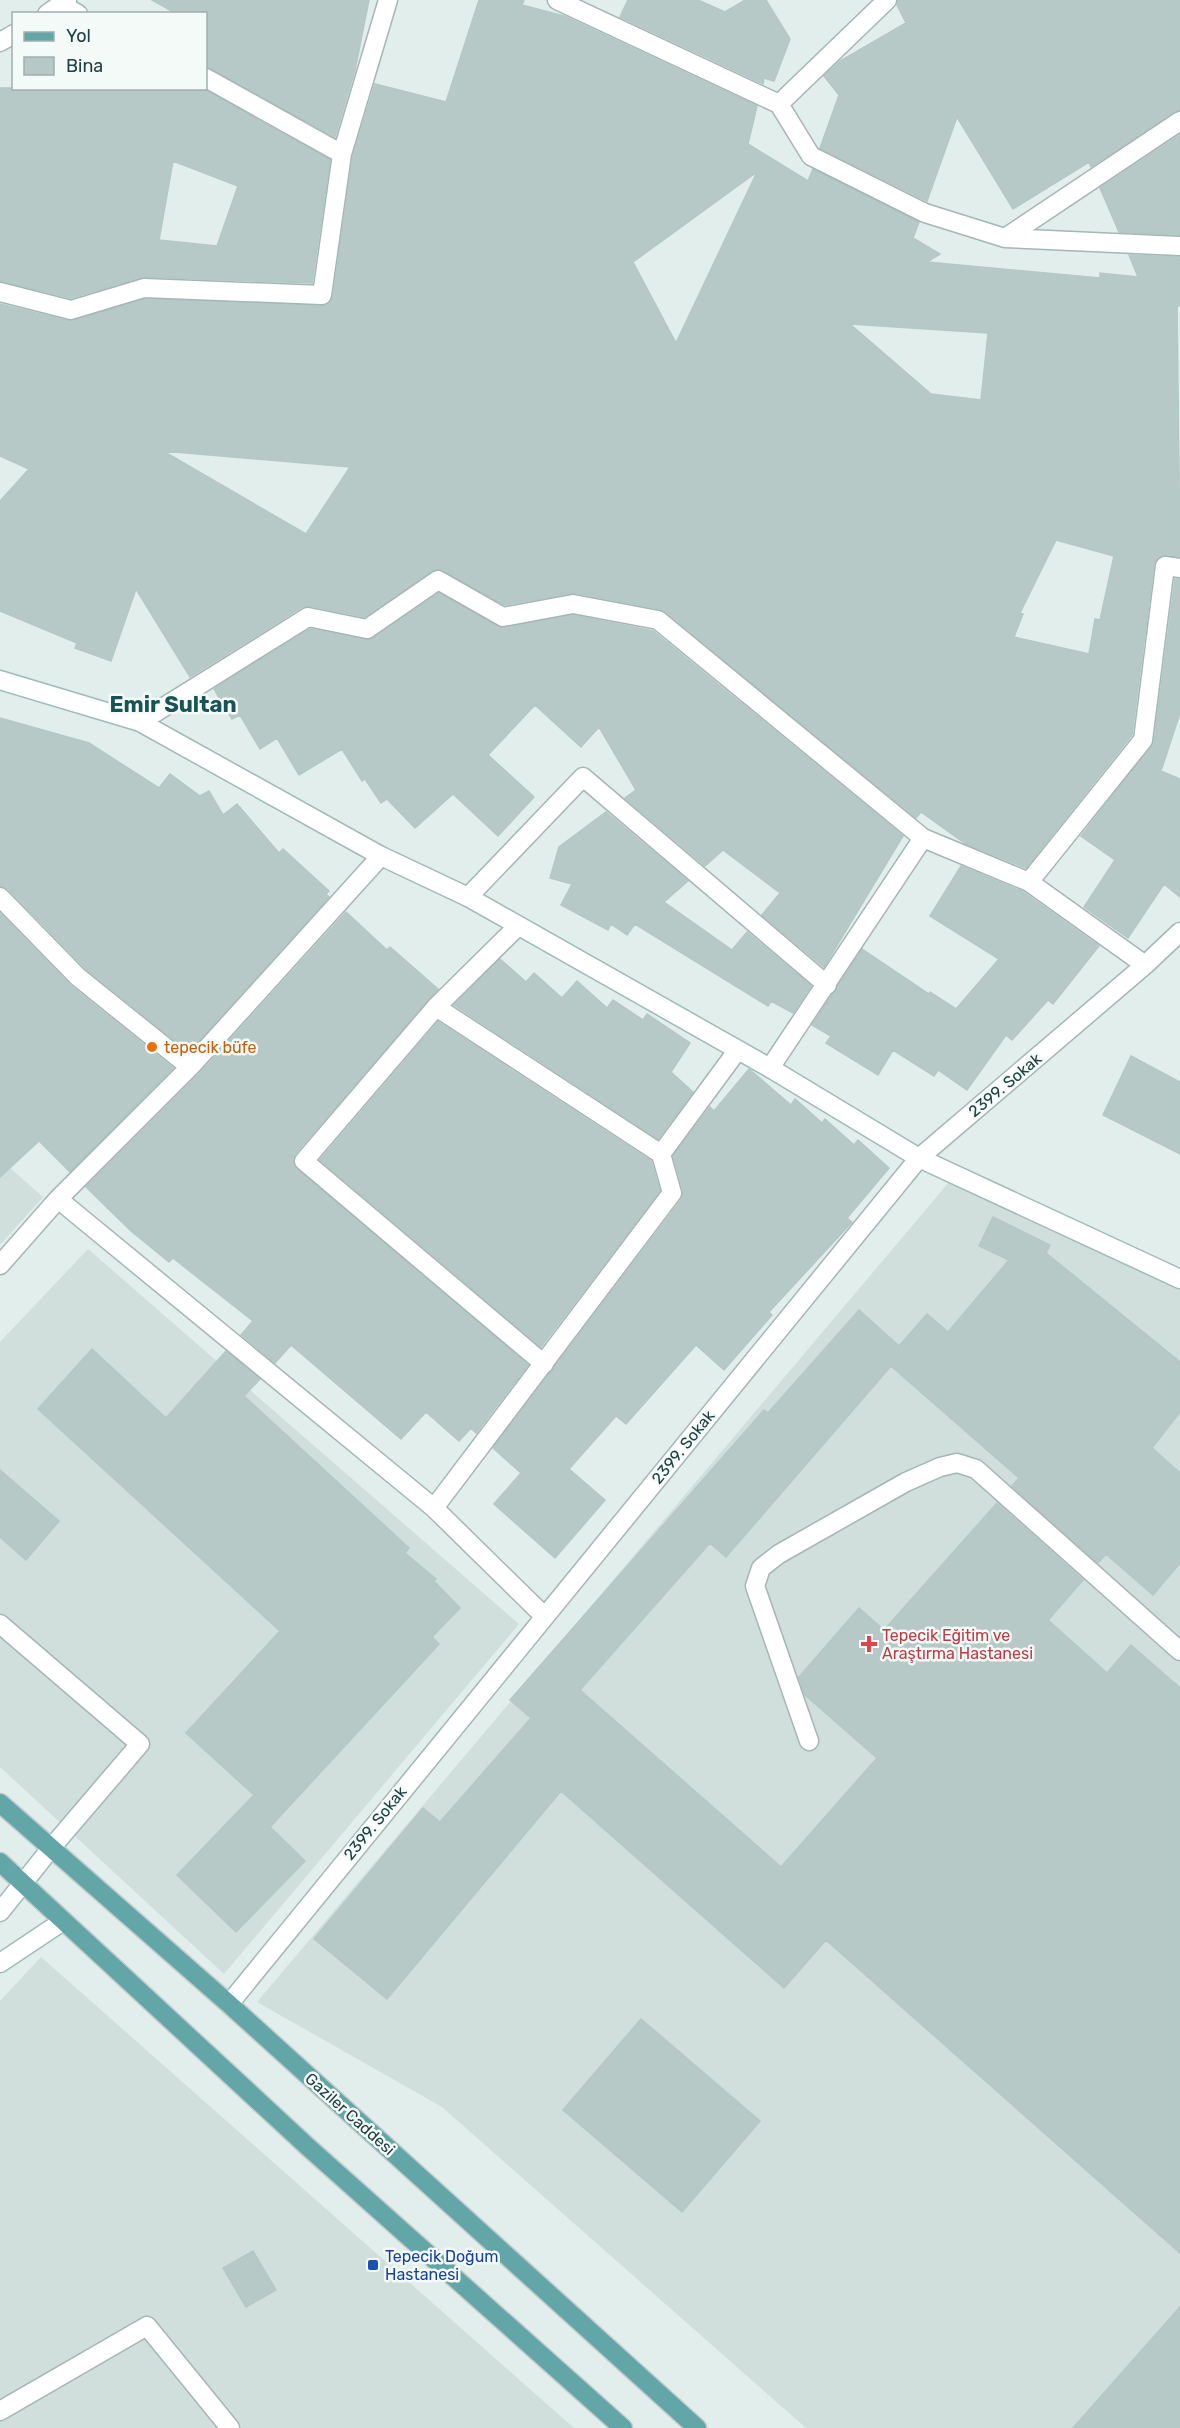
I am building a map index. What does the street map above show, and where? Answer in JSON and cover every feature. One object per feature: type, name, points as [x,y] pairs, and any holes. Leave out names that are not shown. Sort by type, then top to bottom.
[{"type":"main road","name":"Gaziler Caddesi","points":[[0,1803],[229,2004],[697,2428]]},
{"type":"main road","points":[[0,1862],[308,2147],[623,2428]]},
{"type":"street","points":[[0,292],[71,310],[144,288],[322,295],[342,154],[388,0]]},
{"type":"street","points":[[557,0],[779,104],[811,156],[925,213],[1005,237],[1180,246]]},
{"type":"street","points":[[779,104],[887,0]]},
{"type":"street","points":[[58,6],[73,12]]},
{"type":"street","points":[[207,79],[342,154]]},
{"type":"street","points":[[1005,237],[1180,121]]},
{"type":"street","points":[[1029,882],[1143,740],[1165,566],[1180,568]]},
{"type":"street","points":[[140,722],[308,617],[367,629],[438,580],[503,617],[573,604],[658,620],[923,838],[1029,882],[1145,965]]},
{"type":"street","points":[[0,680],[140,722],[381,856],[468,897],[517,927],[770,1068],[919,1158],[1180,1279]]},
{"type":"street","points":[[468,897],[583,777],[827,985]]},
{"type":"street","points":[[770,1068],[923,838]]},
{"type":"street","points":[[0,1265],[58,1199],[190,1067],[381,856]]},
{"type":"street","points":[[0,897],[78,977],[190,1067]]},
{"type":"street","points":[[517,927],[435,1007],[304,1161],[544,1364]]},
{"type":"street","name":"2399. Sokak","points":[[229,2004],[919,1158],[1145,965],[1180,932]]},
{"type":"street","points":[[434,1508],[672,1193],[661,1154],[435,1007]]},
{"type":"street","points":[[661,1154],[737,1051]]},
{"type":"street","points":[[58,1199],[434,1508],[544,1616]]},
{"type":"street","points":[[808,1742],[755,1586],[761,1568],[779,1554],[906,1482],[957,1462],[976,1469],[1180,1650]]},
{"type":"street","points":[[0,1624],[140,1744],[0,1912]]},
{"type":"street","points":[[0,1963],[63,1921]]},
{"type":"street","points":[[0,2411],[147,2326],[230,2428]]},
{"type":"shaded area","points":[[0,1159],[43,1197],[0,1245]]},
{"type":"shaded area","name":"Tepecik Eğitim ve Araştırma Hastanesi","points":[[955,1175],[1180,1286],[1180,2428],[806,2428],[442,2107],[257,2002]]},
{"type":"shaded area","points":[[88,1249],[519,1624],[224,1974],[0,1767],[0,1342]]},
{"type":"shaded area","points":[[41,1957],[574,2428],[0,2428],[0,2001]]},
{"type":"building","points":[[152,0],[369,0],[355,70],[335,137],[207,68],[207,12],[173,12]]},
{"type":"building","points":[[479,0],[524,0],[522,5],[564,16],[757,106],[748,144],[808,181],[813,169],[919,222],[913,238],[940,254],[927,262],[1100,278],[1100,273],[1138,277],[1129,255],[1180,257],[1180,306],[1177,306],[1180,557],[1161,555],[1154,564],[1132,735],[1026,868],[966,844],[921,812],[916,818],[660,609],[575,593],[505,605],[437,569],[365,617],[310,606],[302,607],[190,677],[136,589],[111,661],[75,648],[77,643],[0,611],[0,501],[29,469],[0,456],[0,304],[69,321],[145,299],[327,305],[333,297],[353,156],[375,84],[446,102]],"holes":[[[757,172],[676,343],[633,262]],[[850,324],[988,333],[981,400],[931,394]],[[163,451],[350,467],[306,534]],[[1056,540],[1114,556],[1100,620],[1095,619],[1089,654],[1014,637],[1023,614],[1020,613]]]},
{"type":"building","points":[[628,0],[698,0],[725,12],[745,0],[766,0],[790,39],[774,81],[764,78],[763,84],[620,17]]},
{"type":"building","points":[[898,0],[1180,0],[1180,110],[1091,167],[1089,162],[1013,209],[957,117],[927,201],[820,148],[839,95],[824,76],[840,61],[906,23],[897,5]]},
{"type":"building","points":[[0,88],[12,88],[12,90],[206,90],[330,160],[312,283],[144,277],[71,298],[0,281]],"holes":[[[173,161],[238,186],[217,246],[159,240]]]},
{"type":"building","points":[[1180,135],[1180,235],[1119,232],[1100,188]]},
{"type":"building","points":[[1175,579],[1180,579],[1180,713],[1161,771],[1180,779],[1180,897],[1164,884],[1128,938],[1084,907],[1115,860],[1081,836],[1154,742]]},
{"type":"building","points":[[439,593],[498,627],[573,615],[653,631],[903,836],[824,967],[762,915],[780,893],[723,850],[705,866],[625,798],[636,790],[599,727],[581,747],[535,705],[488,755],[534,797],[498,836],[453,794],[415,828],[387,799],[381,803],[365,779],[362,781],[342,749],[299,775],[277,738],[260,749],[240,715],[232,719],[214,689],[310,629],[370,640]]},
{"type":"building","points":[[0,718],[89,743],[159,788],[170,774],[200,796],[209,791],[223,815],[237,804],[279,853],[283,849],[329,891],[326,894],[329,897],[189,1052],[86,969],[8,889],[0,886]]},
{"type":"building","points":[[606,812],[688,881],[664,902],[732,950],[747,932],[811,986],[793,1013],[771,1001],[768,1006],[635,924],[627,935],[611,924],[608,930],[561,905],[572,884],[550,878],[559,847]]},
{"type":"building","points":[[961,866],[1023,892],[1099,946],[1053,1004],[1048,1000],[1012,1040],[1006,1035],[967,1090],[938,1070],[934,1076],[893,1050],[878,1075],[826,1043],[831,1036],[812,1025],[862,949],[929,994],[930,992],[956,1009],[999,959],[930,916]]},
{"type":"building","points":[[346,912],[387,950],[390,947],[438,989],[295,1154],[293,1164],[528,1365],[476,1433],[471,1428],[459,1441],[426,1412],[401,1439],[291,1345],[275,1363],[241,1335],[253,1321],[173,1258],[169,1262],[131,1231],[86,1187],[198,1075]]},
{"type":"building","points":[[0,913],[71,986],[173,1068],[70,1172],[39,1141],[0,1177]]},
{"type":"building","points":[[500,959],[526,982],[534,973],[562,998],[577,981],[607,1008],[613,1000],[643,1020],[647,1014],[690,1043],[671,1072],[693,1092],[658,1139],[454,1005]]},
{"type":"building","points":[[438,1022],[651,1161],[660,1191],[541,1347],[320,1160]]},
{"type":"building","points":[[1131,1056],[1180,1082],[1180,1154],[1103,1115]]},
{"type":"building","points":[[749,1069],[791,1105],[795,1099],[822,1123],[825,1119],[854,1145],[858,1140],[889,1168],[847,1218],[852,1222],[769,1312],[772,1315],[724,1370],[696,1345],[626,1424],[616,1416],[569,1469],[605,1500],[555,1558],[494,1504],[521,1473],[493,1448],[681,1200],[683,1190],[673,1156],[710,1107],[714,1111]]},
{"type":"building","points":[[993,1217],[1050,1245],[1046,1253],[1180,1362],[1180,1412],[1152,1448],[1180,1473],[1180,1563],[1153,1595],[1106,1554],[1098,1563],[1012,1486],[1019,1478],[891,1366],[726,1557],[710,1543],[580,1690],[781,1867],[877,1758],[804,1694],[799,1677],[859,1608],[884,1630],[997,1503],[1083,1580],[1048,1620],[1107,1673],[1131,1645],[1180,1688],[1180,2253],[826,1940],[784,1988],[561,1791],[387,1999],[314,1939],[423,1808],[440,1822],[531,1718],[510,1700],[764,1410],[768,1413],[859,1310],[899,1346],[927,1314],[948,1332],[1009,1260],[979,1246]]},
{"type":"building","points":[[92,1349],[166,1418],[226,1351],[260,1379],[244,1396],[409,1548],[405,1553],[436,1579],[434,1581],[460,1608],[432,1637],[439,1644],[270,1827],[305,1861],[236,1932],[177,1875],[254,1795],[186,1733],[280,1631],[38,1409]]},
{"type":"building","points":[[0,1470],[59,1521],[26,1560],[0,1537]]},
{"type":"building","points":[[641,2019],[760,2121],[682,2212],[563,2110]]},
{"type":"building","points":[[253,2251],[276,2290],[246,2307],[223,2268]]},
{"type":"building","points":[[1180,2307],[1180,2428],[1073,2428]]},
{"type":"place","name":"tepecik büfe","points":[[152,1047]]},
{"type":"place","name":"Tepecik Eğitim ve Araştırma Hastanesi","points":[[869,1644]]},
{"type":"place","name":"Tepecik Doğum Hastanesi","points":[[373,2265]]},
{"type":"district","name":"Emir Sultan","points":[[173,704]]}]
